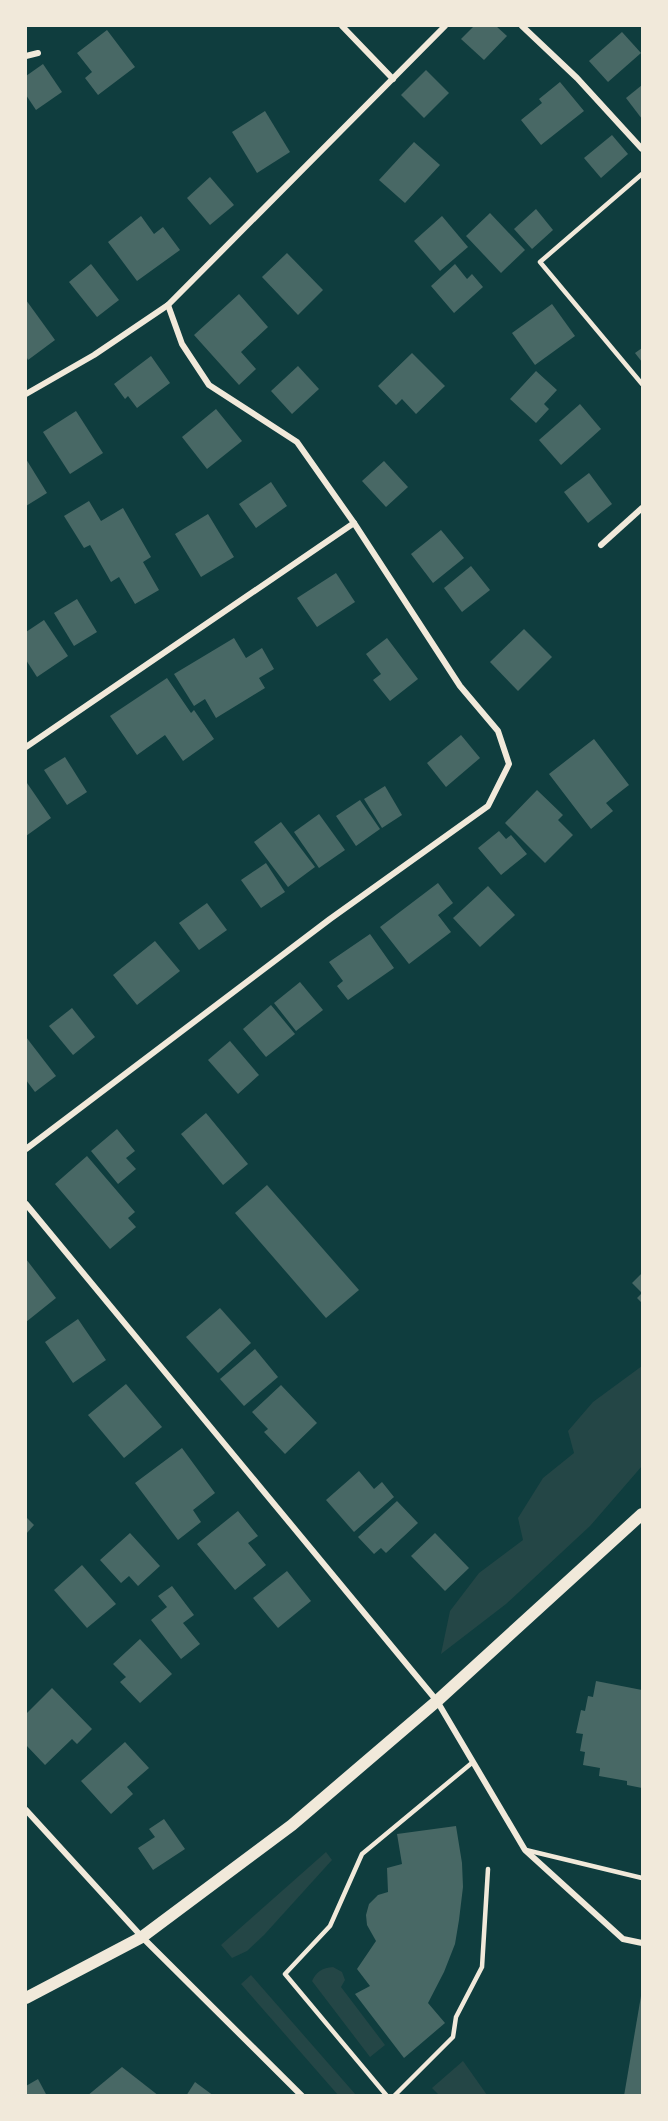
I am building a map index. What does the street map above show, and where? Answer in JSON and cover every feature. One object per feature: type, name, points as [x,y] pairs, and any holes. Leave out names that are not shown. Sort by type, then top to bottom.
[{"type":"main road","points":[[26,1998],[142,1937],[292,1825],[437,1701],[642,1514]]},
{"type":"street","points":[[342,26],[393,79]]},
{"type":"street","points":[[26,394],[94,355],[168,305],[445,26]]},
{"type":"street","points":[[522,26],[577,78],[642,149]]},
{"type":"street","points":[[26,56],[38,54]]},
{"type":"street","points":[[26,1149],[330,919],[488,806],[509,764],[498,731],[460,686],[354,523],[297,442],[209,385],[182,344],[168,305]]},
{"type":"street","points":[[601,545],[642,508]]},
{"type":"street","points":[[26,747],[354,523]]},
{"type":"street","points":[[26,1204],[437,1701],[525,1850],[623,1939],[642,1942]]},
{"type":"street","points":[[26,1810],[142,1937],[302,2096]]},
{"type":"lane","points":[[642,174],[540,262],[642,384]]},
{"type":"lane","points":[[387,2096],[285,1974],[330,1926],[362,1854],[473,1762]]},
{"type":"lane","points":[[525,1850],[642,1878]]},
{"type":"lane","points":[[394,2096],[453,2037],[456,2017],[483,1967],[488,1869]]},
{"type":"shaded area","points":[[642,1366],[642,1466],[590,1526],[506,1604],[441,1654],[450,1611],[479,1573],[523,1540],[518,1518],[543,1478],[574,1453],[568,1431],[593,1402]]},
{"type":"shaded area","points":[[326,1852],[332,1860],[264,1935],[247,1951],[232,1958],[221,1945]]},
{"type":"shaded area","points":[[333,1967],[342,1972],[345,1980],[341,1987],[385,2045],[370,2057],[312,1981],[320,1971]]},
{"type":"shaded area","points":[[251,1975],[356,2095],[338,2095],[241,1984]]},
{"type":"shaded area","points":[[463,2061],[487,2095],[439,2095],[432,2088]]},
{"type":"building","points":[[474,26],[496,26],[507,36],[484,60],[461,39]]},
{"type":"building","points":[[107,30],[135,67],[98,95],[85,78],[92,72],[77,53]]},
{"type":"building","points":[[622,32],[641,53],[608,82],[589,61]]},
{"type":"building","points":[[43,64],[62,92],[36,110],[26,95],[26,76]]},
{"type":"building","points":[[426,70],[449,93],[424,118],[401,95]]},
{"type":"building","points":[[560,82],[584,111],[541,145],[521,120],[542,103],[539,99]]},
{"type":"building","points":[[642,85],[642,119],[626,98]]},
{"type":"building","points":[[265,111],[290,152],[257,173],[232,132]]},
{"type":"building","points":[[612,135],[628,154],[601,178],[584,158]]},
{"type":"building","points":[[414,142],[440,165],[405,203],[379,180]]},
{"type":"building","points":[[210,177],[234,205],[210,225],[187,198]]},
{"type":"building","points":[[536,209],[553,230],[532,249],[514,229]]},
{"type":"building","points":[[490,213],[525,250],[501,273],[466,236]]},
{"type":"building","points":[[141,216],[154,234],[163,227],[180,250],[137,281],[108,242]]},
{"type":"building","points":[[442,216],[468,247],[440,271],[414,241]]},
{"type":"building","points":[[287,253],[323,290],[298,315],[262,277]]},
{"type":"building","points":[[91,264],[119,300],[97,317],[69,282]]},
{"type":"building","points":[[455,264],[467,279],[472,274],[483,287],[454,313],[431,286]]},
{"type":"building","points":[[239,294],[268,327],[241,352],[256,369],[239,385],[194,335]]},
{"type":"building","points":[[26,300],[55,340],[28,360],[26,356]]},
{"type":"building","points":[[552,304],[575,336],[535,365],[512,333]]},
{"type":"building","points":[[642,348],[642,362],[635,353]]},
{"type":"building","points":[[412,353],[445,386],[416,414],[402,399],[396,405],[378,386]]},
{"type":"building","points":[[151,356],[170,383],[137,408],[128,396],[125,399],[114,384]]},
{"type":"building","points":[[298,366],[319,389],[292,414],[271,391]]},
{"type":"building","points":[[536,371],[557,390],[544,404],[549,409],[536,423],[510,399]]},
{"type":"building","points":[[580,404],[601,429],[561,465],[539,440]]},
{"type":"building","points":[[216,409],[242,441],[207,469],[182,437]]},
{"type":"building","points":[[76,411],[103,453],[70,474],[43,432]]},
{"type":"building","points":[[26,459],[47,493],[26,506]]},
{"type":"building","points":[[384,461],[408,487],[386,507],[362,481]]},
{"type":"building","points":[[589,473],[612,504],[588,523],[564,492]]},
{"type":"building","points":[[271,482],[287,506],[256,528],[239,504]]},
{"type":"building","points":[[89,501],[101,521],[123,508],[151,557],[143,562],[159,590],[135,604],[119,577],[111,582],[90,545],[84,548],[64,516]]},
{"type":"building","points":[[208,514],[234,557],[201,577],[175,534]]},
{"type":"building","points":[[441,530],[464,558],[433,583],[411,554]]},
{"type":"building","points":[[471,566],[490,590],[462,612],[444,588]]},
{"type":"building","points":[[336,573],[355,602],[317,627],[297,598]]},
{"type":"building","points":[[77,599],[97,632],[74,646],[54,613]]},
{"type":"building","points":[[44,620],[68,656],[37,677],[26,660],[26,632]]},
{"type":"building","points":[[524,629],[552,657],[518,691],[490,662]]},
{"type":"building","points":[[234,638],[246,658],[262,648],[274,669],[259,678],[265,688],[216,718],[205,699],[194,706],[174,674]]},
{"type":"building","points":[[387,638],[418,679],[390,701],[373,680],[381,674],[366,654]]},
{"type":"building","points":[[167,678],[191,713],[194,710],[214,739],[183,761],[165,735],[137,755],[110,716]]},
{"type":"building","points":[[461,735],[480,758],[446,787],[427,763]]},
{"type":"building","points":[[594,739],[629,785],[606,803],[613,811],[591,829],[549,774]]},
{"type":"building","points":[[65,757],[87,792],[67,805],[44,770]]},
{"type":"building","points":[[27,783],[51,818],[26,836],[26,785]]},
{"type":"building","points":[[385,786],[402,815],[382,828],[364,799]]},
{"type":"building","points":[[537,790],[563,815],[558,820],[573,835],[545,863],[505,823]]},
{"type":"building","points":[[360,800],[380,829],[356,846],[336,816]]},
{"type":"building","points":[[319,814],[345,850],[319,868],[294,832]]},
{"type":"building","points":[[281,822],[315,867],[288,887],[254,842]]},
{"type":"building","points":[[499,831],[506,839],[511,835],[527,854],[501,875],[478,848]]},
{"type":"building","points":[[266,863],[285,892],[261,908],[241,880]]},
{"type":"building","points":[[438,883],[453,903],[438,915],[451,932],[409,964],[380,927]]},
{"type":"building","points":[[488,886],[515,915],[480,947],[453,918]]},
{"type":"building","points":[[207,903],[227,930],[199,950],[179,923]]},
{"type":"building","points":[[370,934],[394,968],[348,1000],[337,986],[343,981],[329,962]]},
{"type":"building","points":[[155,941],[180,971],[137,1005],[113,975]]},
{"type":"building","points":[[300,982],[323,1010],[296,1031],[274,1003]]},
{"type":"building","points":[[271,1005],[295,1034],[266,1057],[243,1029]]},
{"type":"building","points":[[72,1008],[95,1037],[73,1055],[49,1026]]},
{"type":"building","points":[[26,1037],[56,1076],[35,1092],[26,1080]]},
{"type":"building","points":[[230,1041],[259,1075],[238,1094],[208,1060]]},
{"type":"building","points":[[206,1113],[248,1164],[223,1185],[181,1134]]},
{"type":"building","points":[[117,1129],[135,1151],[126,1158],[136,1169],[118,1184],[91,1151]]},
{"type":"building","points":[[87,1156],[135,1212],[128,1218],[136,1227],[110,1249],[55,1184]]},
{"type":"building","points":[[267,1185],[359,1290],[326,1318],[235,1213]]},
{"type":"building","points":[[26,1259],[56,1298],[26,1322]]},
{"type":"building","points":[[642,1273],[642,1293],[632,1283]]},
{"type":"building","points":[[642,1293],[642,1303],[637,1298]]},
{"type":"building","points":[[220,1308],[251,1343],[218,1373],[186,1337]]},
{"type":"building","points":[[78,1319],[106,1360],[73,1383],[45,1342]]},
{"type":"building","points":[[255,1349],[278,1377],[244,1406],[220,1379]]},
{"type":"building","points":[[126,1384],[162,1427],[124,1458],[88,1415]]},
{"type":"building","points":[[281,1385],[317,1423],[285,1454],[264,1432],[268,1429],[252,1412]]},
{"type":"building","points":[[182,1448],[215,1493],[193,1510],[201,1522],[178,1540],[135,1483]]},
{"type":"building","points":[[359,1471],[374,1489],[382,1482],[394,1497],[354,1532],[326,1500]]},
{"type":"building","points":[[397,1501],[418,1523],[386,1553],[381,1548],[374,1554],[358,1537]]},
{"type":"building","points":[[238,1511],[258,1536],[248,1543],[266,1565],[235,1590],[197,1544]]},
{"type":"building","points":[[26,1517],[34,1525],[26,1534]]},
{"type":"building","points":[[130,1533],[160,1566],[138,1586],[129,1576],[121,1583],[100,1560]]},
{"type":"building","points":[[435,1533],[469,1568],[445,1591],[411,1556]]},
{"type":"building","points":[[82,1565],[116,1604],[87,1628],[54,1590]]},
{"type":"building","points":[[287,1571],[311,1601],[278,1628],[253,1598]]},
{"type":"building","points":[[172,1586],[194,1615],[183,1623],[200,1644],[181,1659],[151,1620],[167,1607],[158,1596]]},
{"type":"building","points":[[140,1639],[172,1674],[140,1703],[120,1682],[126,1677],[113,1664]]},
{"type":"building","points":[[596,1681],[642,1690],[642,1788],[627,1785],[627,1781],[599,1776],[600,1768],[583,1765],[585,1752],[580,1751],[583,1734],[576,1733],[581,1710],[585,1711],[588,1696],[593,1697]]},
{"type":"building","points":[[52,1688],[92,1729],[77,1744],[72,1739],[45,1765],[26,1745],[26,1714]]},
{"type":"building","points":[[125,1742],[149,1768],[127,1787],[133,1794],[111,1814],[81,1781]]},
{"type":"building","points":[[164,1819],[185,1849],[153,1870],[138,1848],[155,1837],[149,1829]]},
{"type":"building","points":[[456,1826],[463,1887],[459,1920],[455,1944],[428,2003],[445,2023],[404,2058],[355,1994],[370,1986],[357,1969],[376,1941],[367,1925],[366,1915],[369,1904],[378,1895],[388,1892],[387,1868],[402,1864],[397,1834]]},
{"type":"building","points":[[641,1996],[642,2096],[624,2096]]},
{"type":"building","points":[[122,2067],[159,2096],[87,2096]]},
{"type":"building","points":[[38,2079],[47,2096],[26,2096],[26,2086]]},
{"type":"building","points":[[195,2082],[214,2096],[186,2096]]}]
